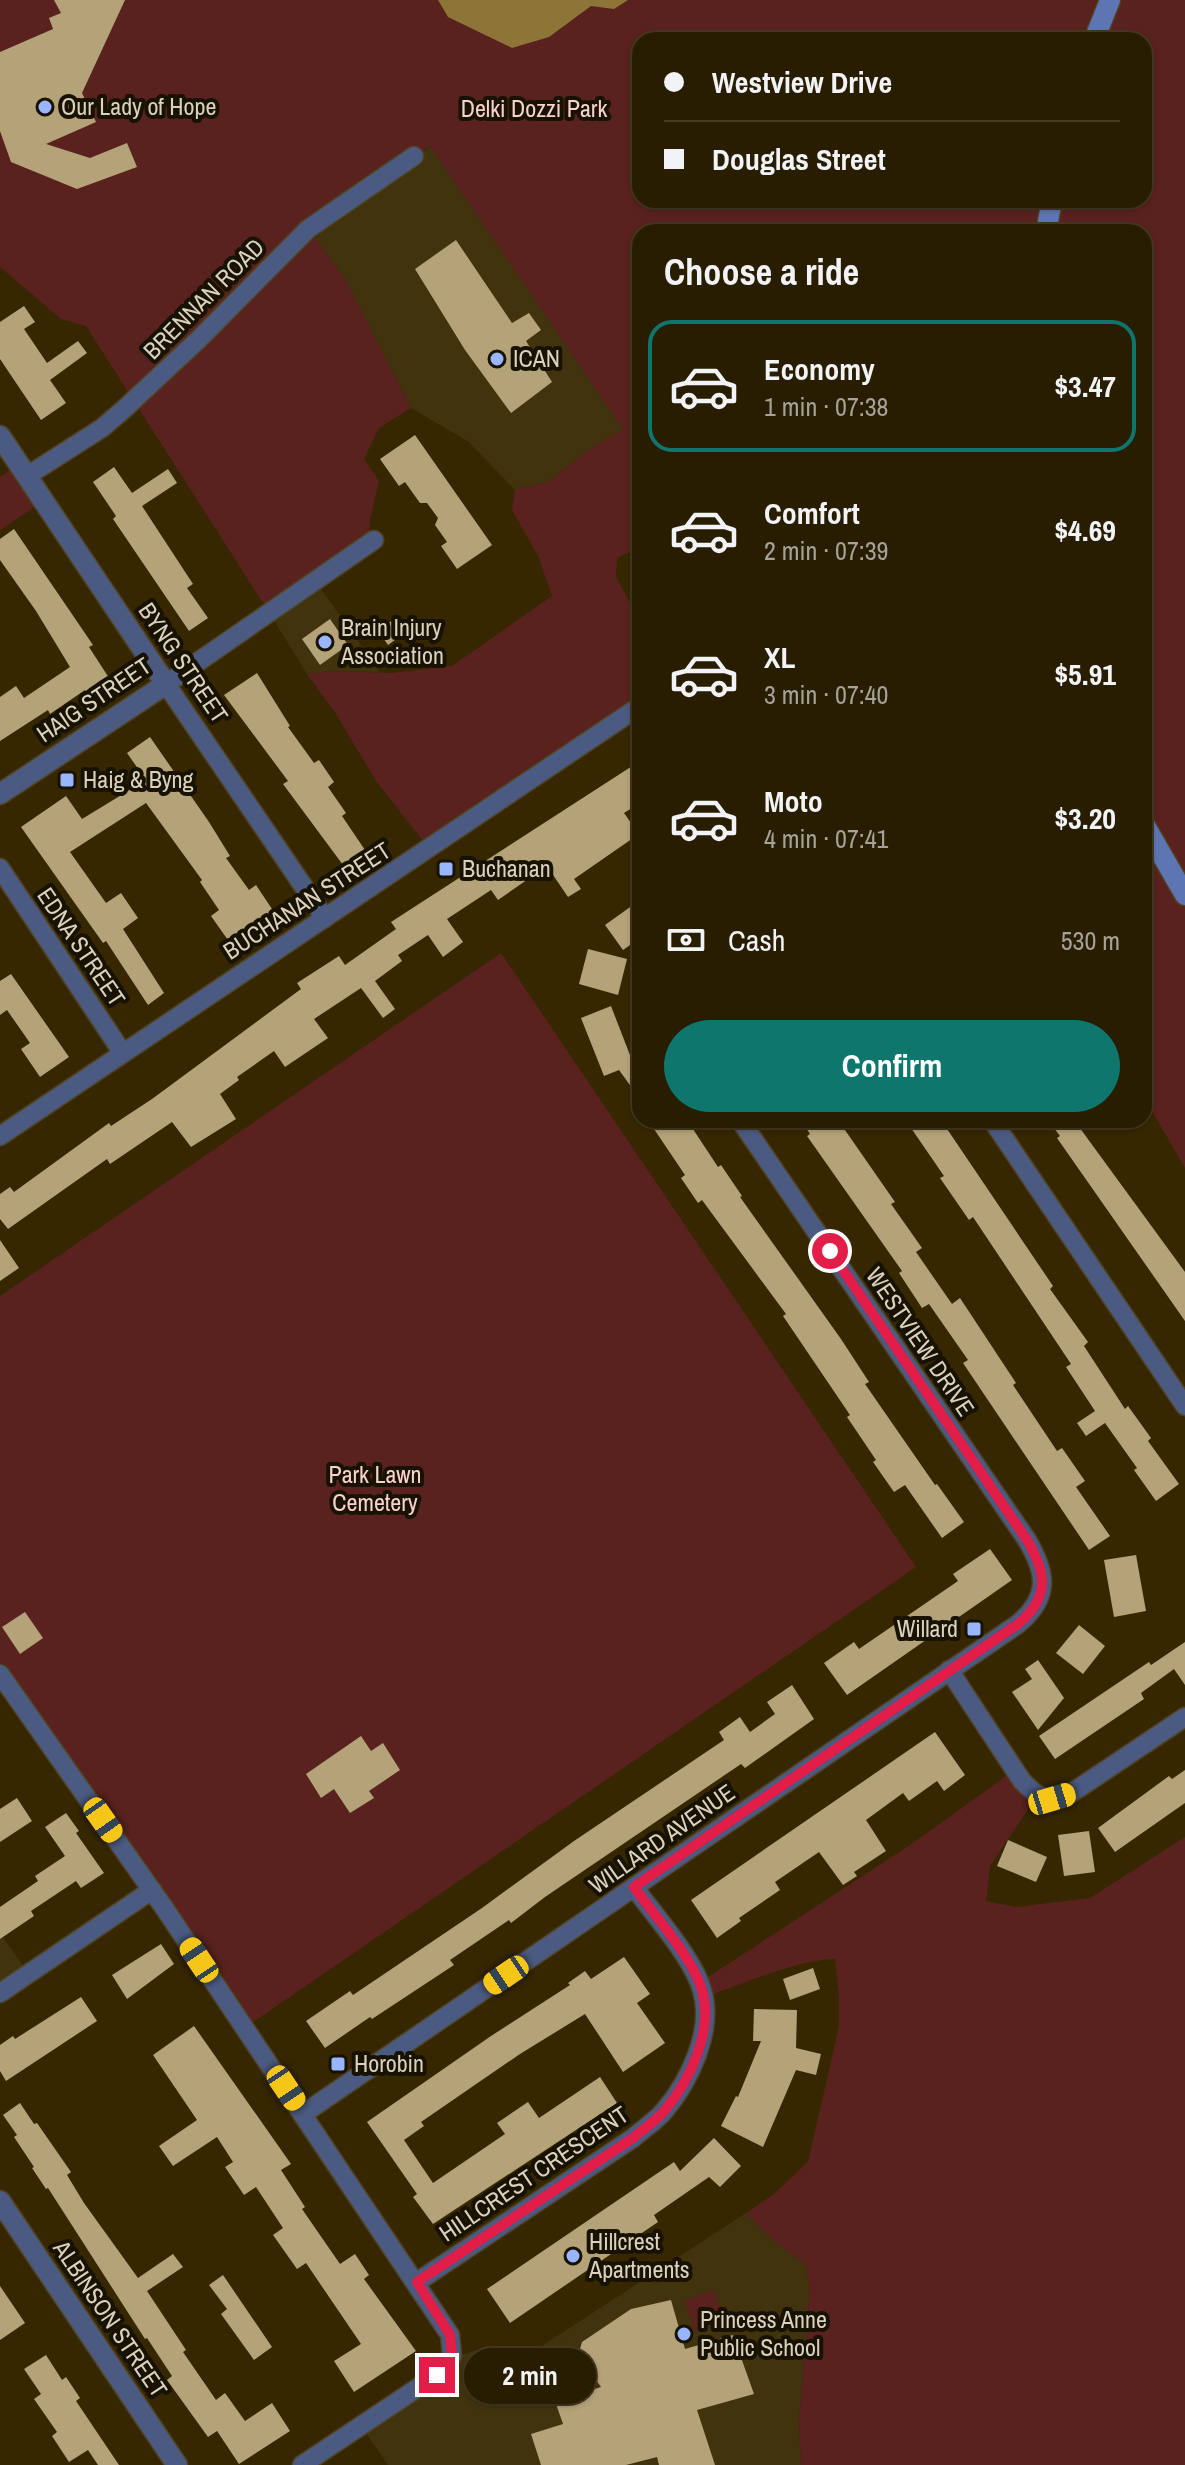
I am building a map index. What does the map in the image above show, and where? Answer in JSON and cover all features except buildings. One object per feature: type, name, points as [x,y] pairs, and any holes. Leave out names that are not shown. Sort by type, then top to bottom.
[{"type":"main road","points":[[1097,32],[1110,0]]},
{"type":"main road","points":[[1152,838],[1185,895]]},
{"type":"street","name":"BRENNAN ROAD","points":[[27,476],[102,428],[123,410],[308,229],[414,156]]},
{"type":"street","name":"BYNG STREET","points":[[0,436],[325,918]]},
{"type":"street","name":"HAIG STREET","points":[[0,794],[374,540]]},
{"type":"street","name":"BUCHANAN STREET","points":[[0,1136],[632,711]]},
{"type":"street","name":"EDNA STREET","points":[[0,868],[122,1052]]},
{"type":"street","name":"WESTVIEW DRIVE","points":[[745,1128],[1027,1540],[1044,1578],[1039,1596]]},
{"type":"street","points":[[997,1128],[1185,1406]]},
{"type":"street","name":"WILLARD AVENUE","points":[[303,2114],[1018,1624],[1032,1613],[1039,1596]]},
{"type":"street","points":[[949,1670],[1022,1781],[1036,1796],[1052,1799],[1070,1794],[1185,1717]]},
{"type":"street","points":[[0,1674],[152,1890],[450,2335],[452,2356],[437,2375],[302,2465]]},
{"type":"street","name":"HILLCREST CRESCENT","points":[[417,2282],[633,2138],[664,2111],[685,2079],[698,2051],[705,2020],[702,1991],[691,1966],[634,1887]]},
{"type":"street","points":[[0,1993],[152,1890]]},
{"type":"street","name":"ALBINSON STREET","points":[[0,2201],[177,2465]]},
{"type":"shaded area","points":[[438,0],[628,0],[614,9],[591,6],[549,37],[512,48],[448,17]]},
{"type":"shaded area","points":[[431,146],[624,429],[584,453],[549,481],[515,490],[469,442],[411,408],[345,279],[309,230]]},
{"type":"shaded area","points":[[316,582],[380,672],[307,674],[270,614]]},
{"type":"shaded area","points":[[0,1933],[28,1973],[0,1992]]},
{"type":"shaded area","name":"Princess Anne Public School","points":[[746,2213],[775,2242],[805,2264],[810,2287],[799,2421],[801,2465],[388,2465],[362,2427],[454,2357],[485,2348],[502,2372]]},
{"type":"green space","name":"Delki Dozzi Park","points":[[0,0],[1185,0],[1185,1168],[1152,1111],[1152,224],[632,224],[632,551],[617,558],[616,577],[632,606],[632,712],[430,850],[376,781],[336,714],[307,674],[333,671],[392,673],[452,666],[552,596],[538,556],[512,510],[515,490],[549,481],[584,453],[623,429],[430,146],[309,230],[345,279],[411,408],[379,428],[364,459],[379,481],[369,536],[270,614],[86,326],[61,319],[0,267]]},
{"type":"green space","points":[[17,465],[42,502],[0,530],[0,477]]},
{"type":"green space","name":"Park Lawn Cemetery","points":[[501,953],[916,1567],[246,2027],[0,1672],[0,1296]]},
{"type":"green space","points":[[1012,1772],[1035,1799],[990,1866],[986,1901],[1016,1907],[1090,1898],[1185,1837],[1185,2465],[801,2465],[799,2421],[810,2287],[805,2264],[775,2242],[746,2213],[774,2194],[808,2162],[839,2026],[835,1959],[787,1968],[705,1997],[702,1981],[913,1843]]},
{"type":"green space","points":[[714,2290],[725,2322],[695,2332],[685,2300]]},
{"type":"place","name":"Our Lady of Hope","points":[[45,107]]},
{"type":"place","name":"ICAN","points":[[497,359]]},
{"type":"place","name":"Brain Injury Association","points":[[325,642]]},
{"type":"place","name":"Haig & Byng","points":[[67,780]]},
{"type":"place","name":"Buchanan","points":[[446,869]]},
{"type":"place","name":"Willard","points":[[974,1629]]},
{"type":"place","name":"Horobin","points":[[338,2064]]},
{"type":"place","name":"Hillcrest Apartments","points":[[573,2256]]},
{"type":"place","name":"Princess Anne Public School","points":[[684,2334]]},
{"type":"route","points":[[437,2375],[452,2356],[450,2335],[417,2282],[633,2138],[664,2111],[685,2079],[698,2051],[705,2020],[702,1991],[691,1966],[634,1887],[1018,1624],[1032,1613],[1039,1596],[1044,1578],[1027,1540],[830,1251]]}]
